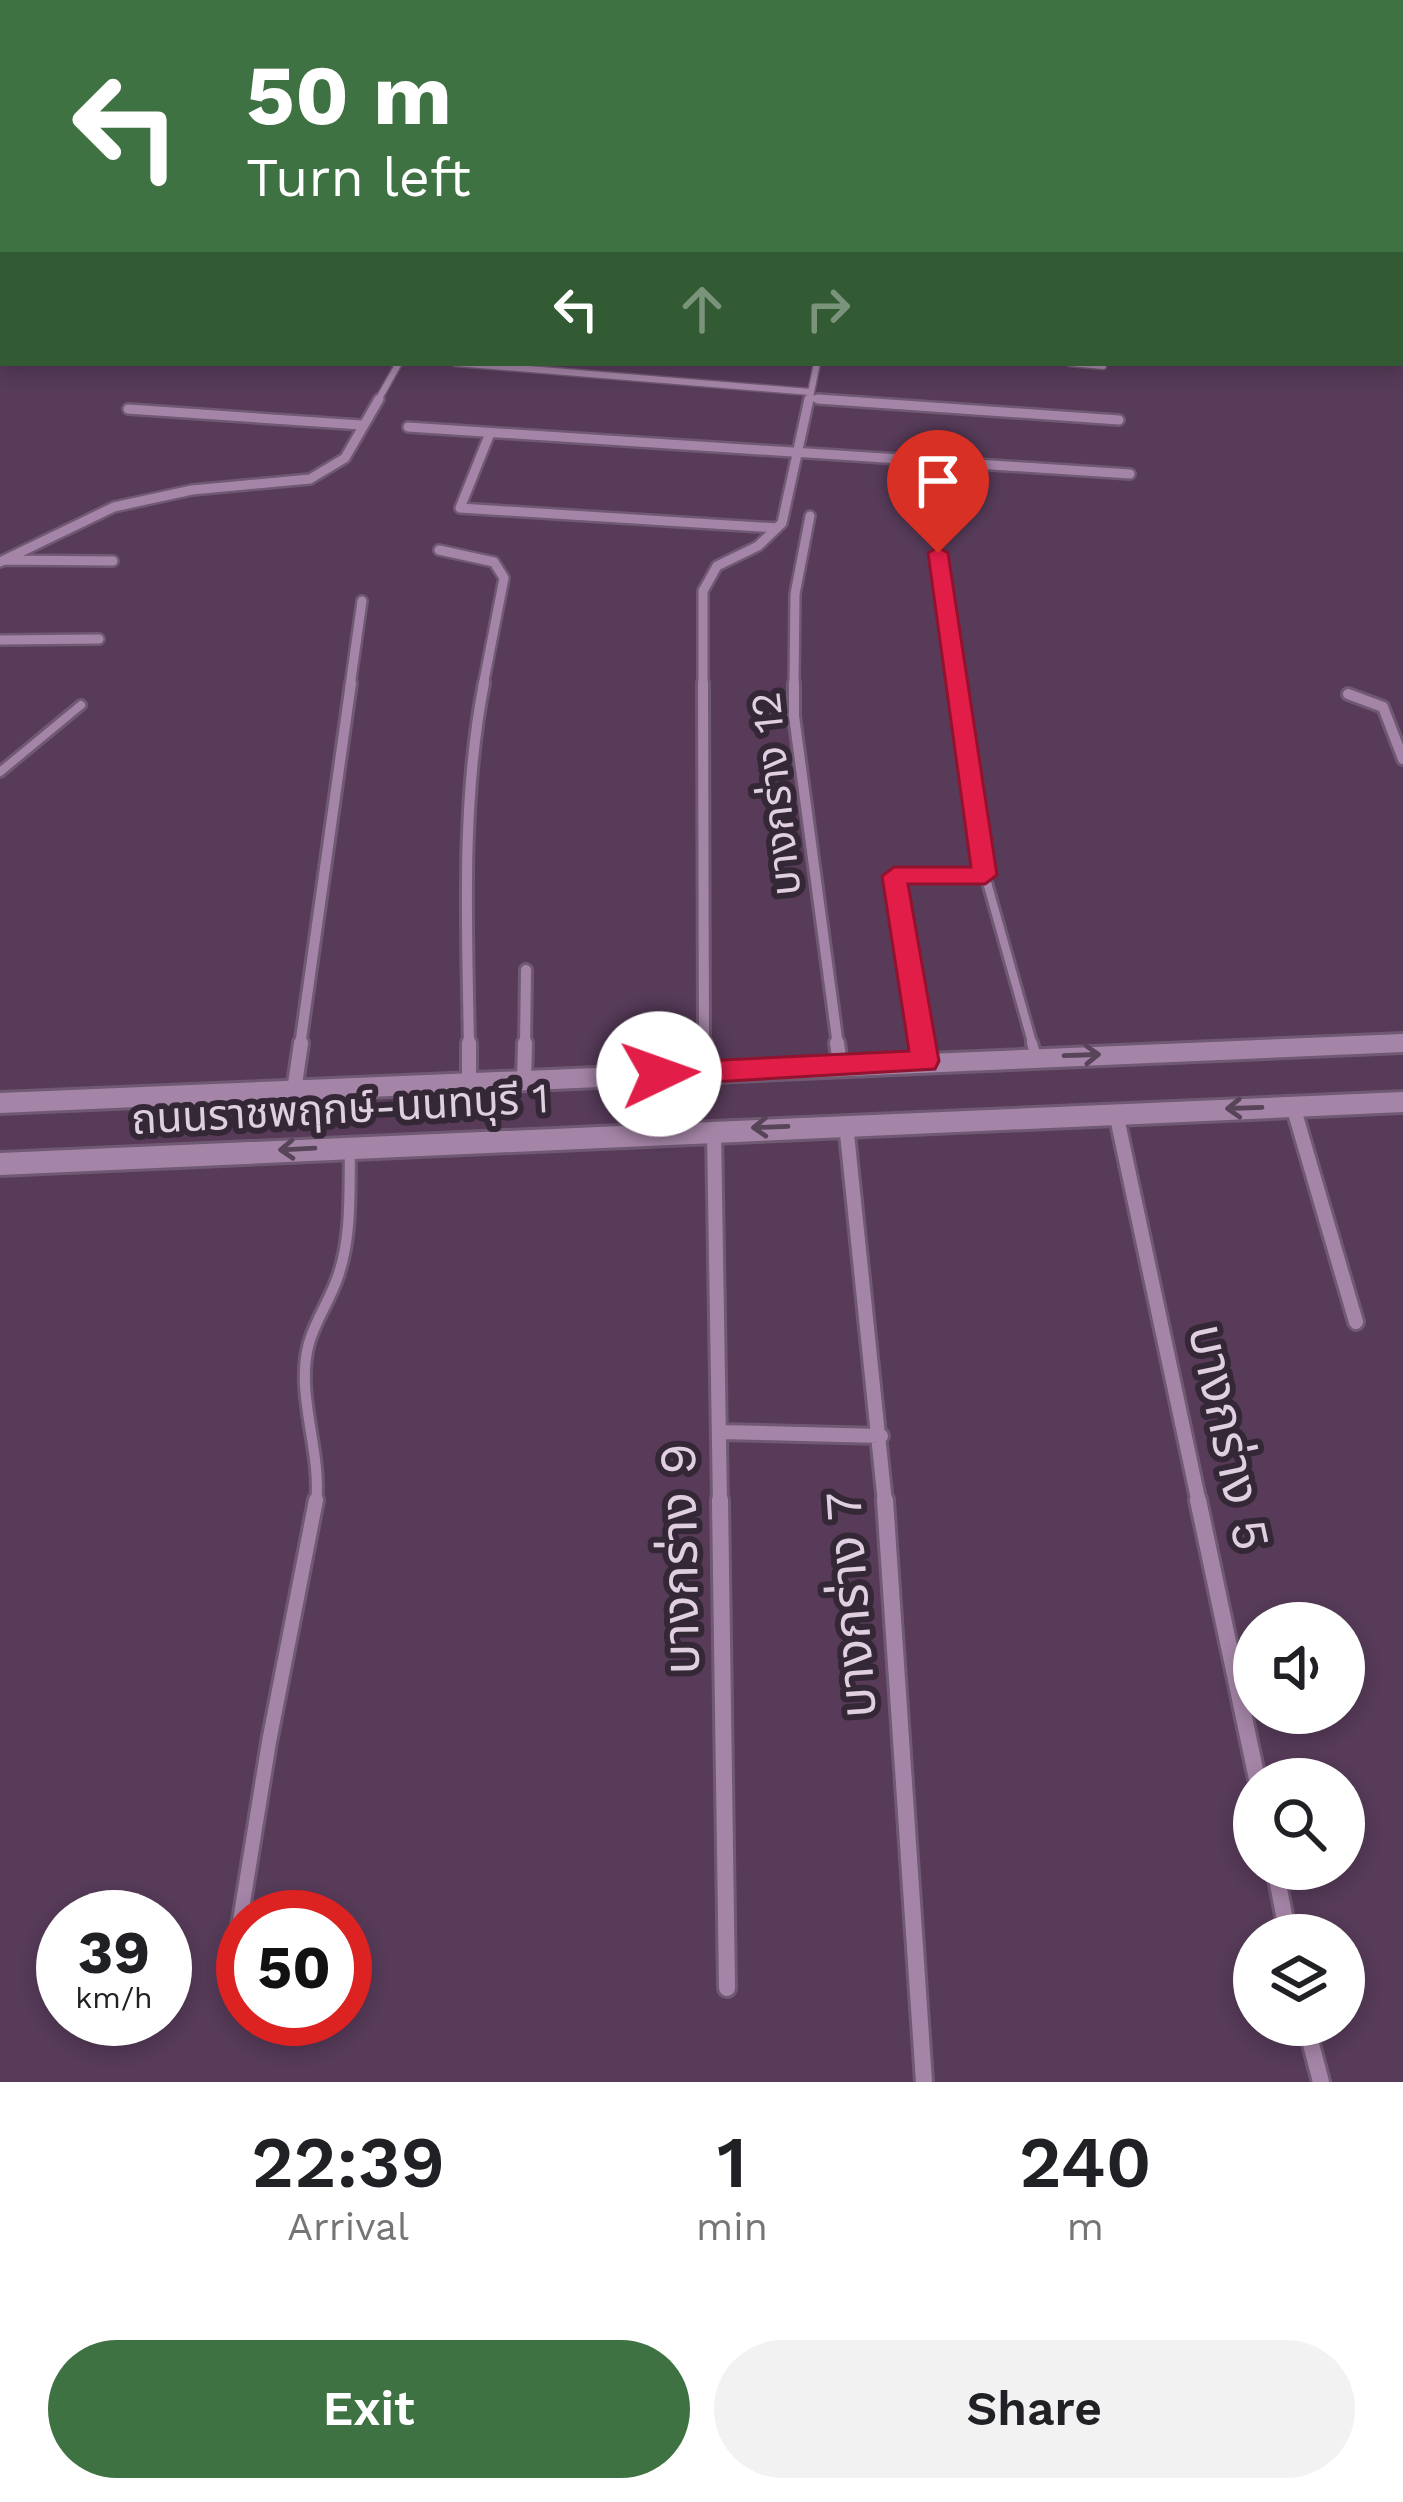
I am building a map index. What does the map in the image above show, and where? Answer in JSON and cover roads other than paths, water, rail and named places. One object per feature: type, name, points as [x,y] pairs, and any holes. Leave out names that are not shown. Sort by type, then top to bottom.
[{"type":"main road","name":"ถนนราชพฤกษ์-นนทบุรี 1","points":[[0,1103],[1403,1043]]},
{"type":"main road","name":"ถนนราชพฤกษ์-นนทบุรี 1","points":[[0,1164],[1403,1102]]},
{"type":"street","points":[[2,561],[114,507],[192,490],[310,478],[345,458],[397,366]]},
{"type":"street","points":[[488,366],[1119,420]]},
{"type":"street","points":[[704,1071],[703,590],[717,566],[758,546],[777,528],[816,366]]},
{"type":"street","points":[[128,410],[361,425]]},
{"type":"street","points":[[408,428],[1130,474]]},
{"type":"street","points":[[490,433],[460,508],[777,528]]},
{"type":"street","name":"บางกร่าง 12","points":[[810,516],[795,594],[794,716],[840,1064]]},
{"type":"street","points":[[439,550],[494,562],[504,578],[476,724],[467,880],[470,1084]]},
{"type":"street","points":[[2,561],[113,561]]},
{"type":"street","points":[[294,1091],[362,601]]},
{"type":"street","points":[[0,640],[99,639]]},
{"type":"street","points":[[1348,694],[1383,707],[1403,759]]},
{"type":"street","points":[[524,1082],[526,970]]},
{"type":"street","points":[[1293,1106],[1356,1322]]},
{"type":"street","name":"บางกร่าง 5","points":[[1116,1113],[1254,1758]]},
{"type":"street","name":"บางกร่าง 7","points":[[846,1124],[880,1436],[924,2082]]},
{"type":"street","name":"บางกร่าง 9","points":[[714,1129],[728,1988]]},
{"type":"street","points":[[720,1432],[880,1436]]},
{"type":"street","points":[[1312,2046],[1321,2082]]},
{"type":"lane","points":[[938,553],[985,875],[1036,1057]]},
{"type":"lane","points":[[0,772],[81,705]]},
{"type":"lane","points":[[925,1061],[894,876],[985,875]]},
{"type":"lane","points":[[245,1890],[269,1742],[310,1550],[320,1471],[306,1378],[308,1347],[338,1277],[348,1234],[350,1146]]}]
